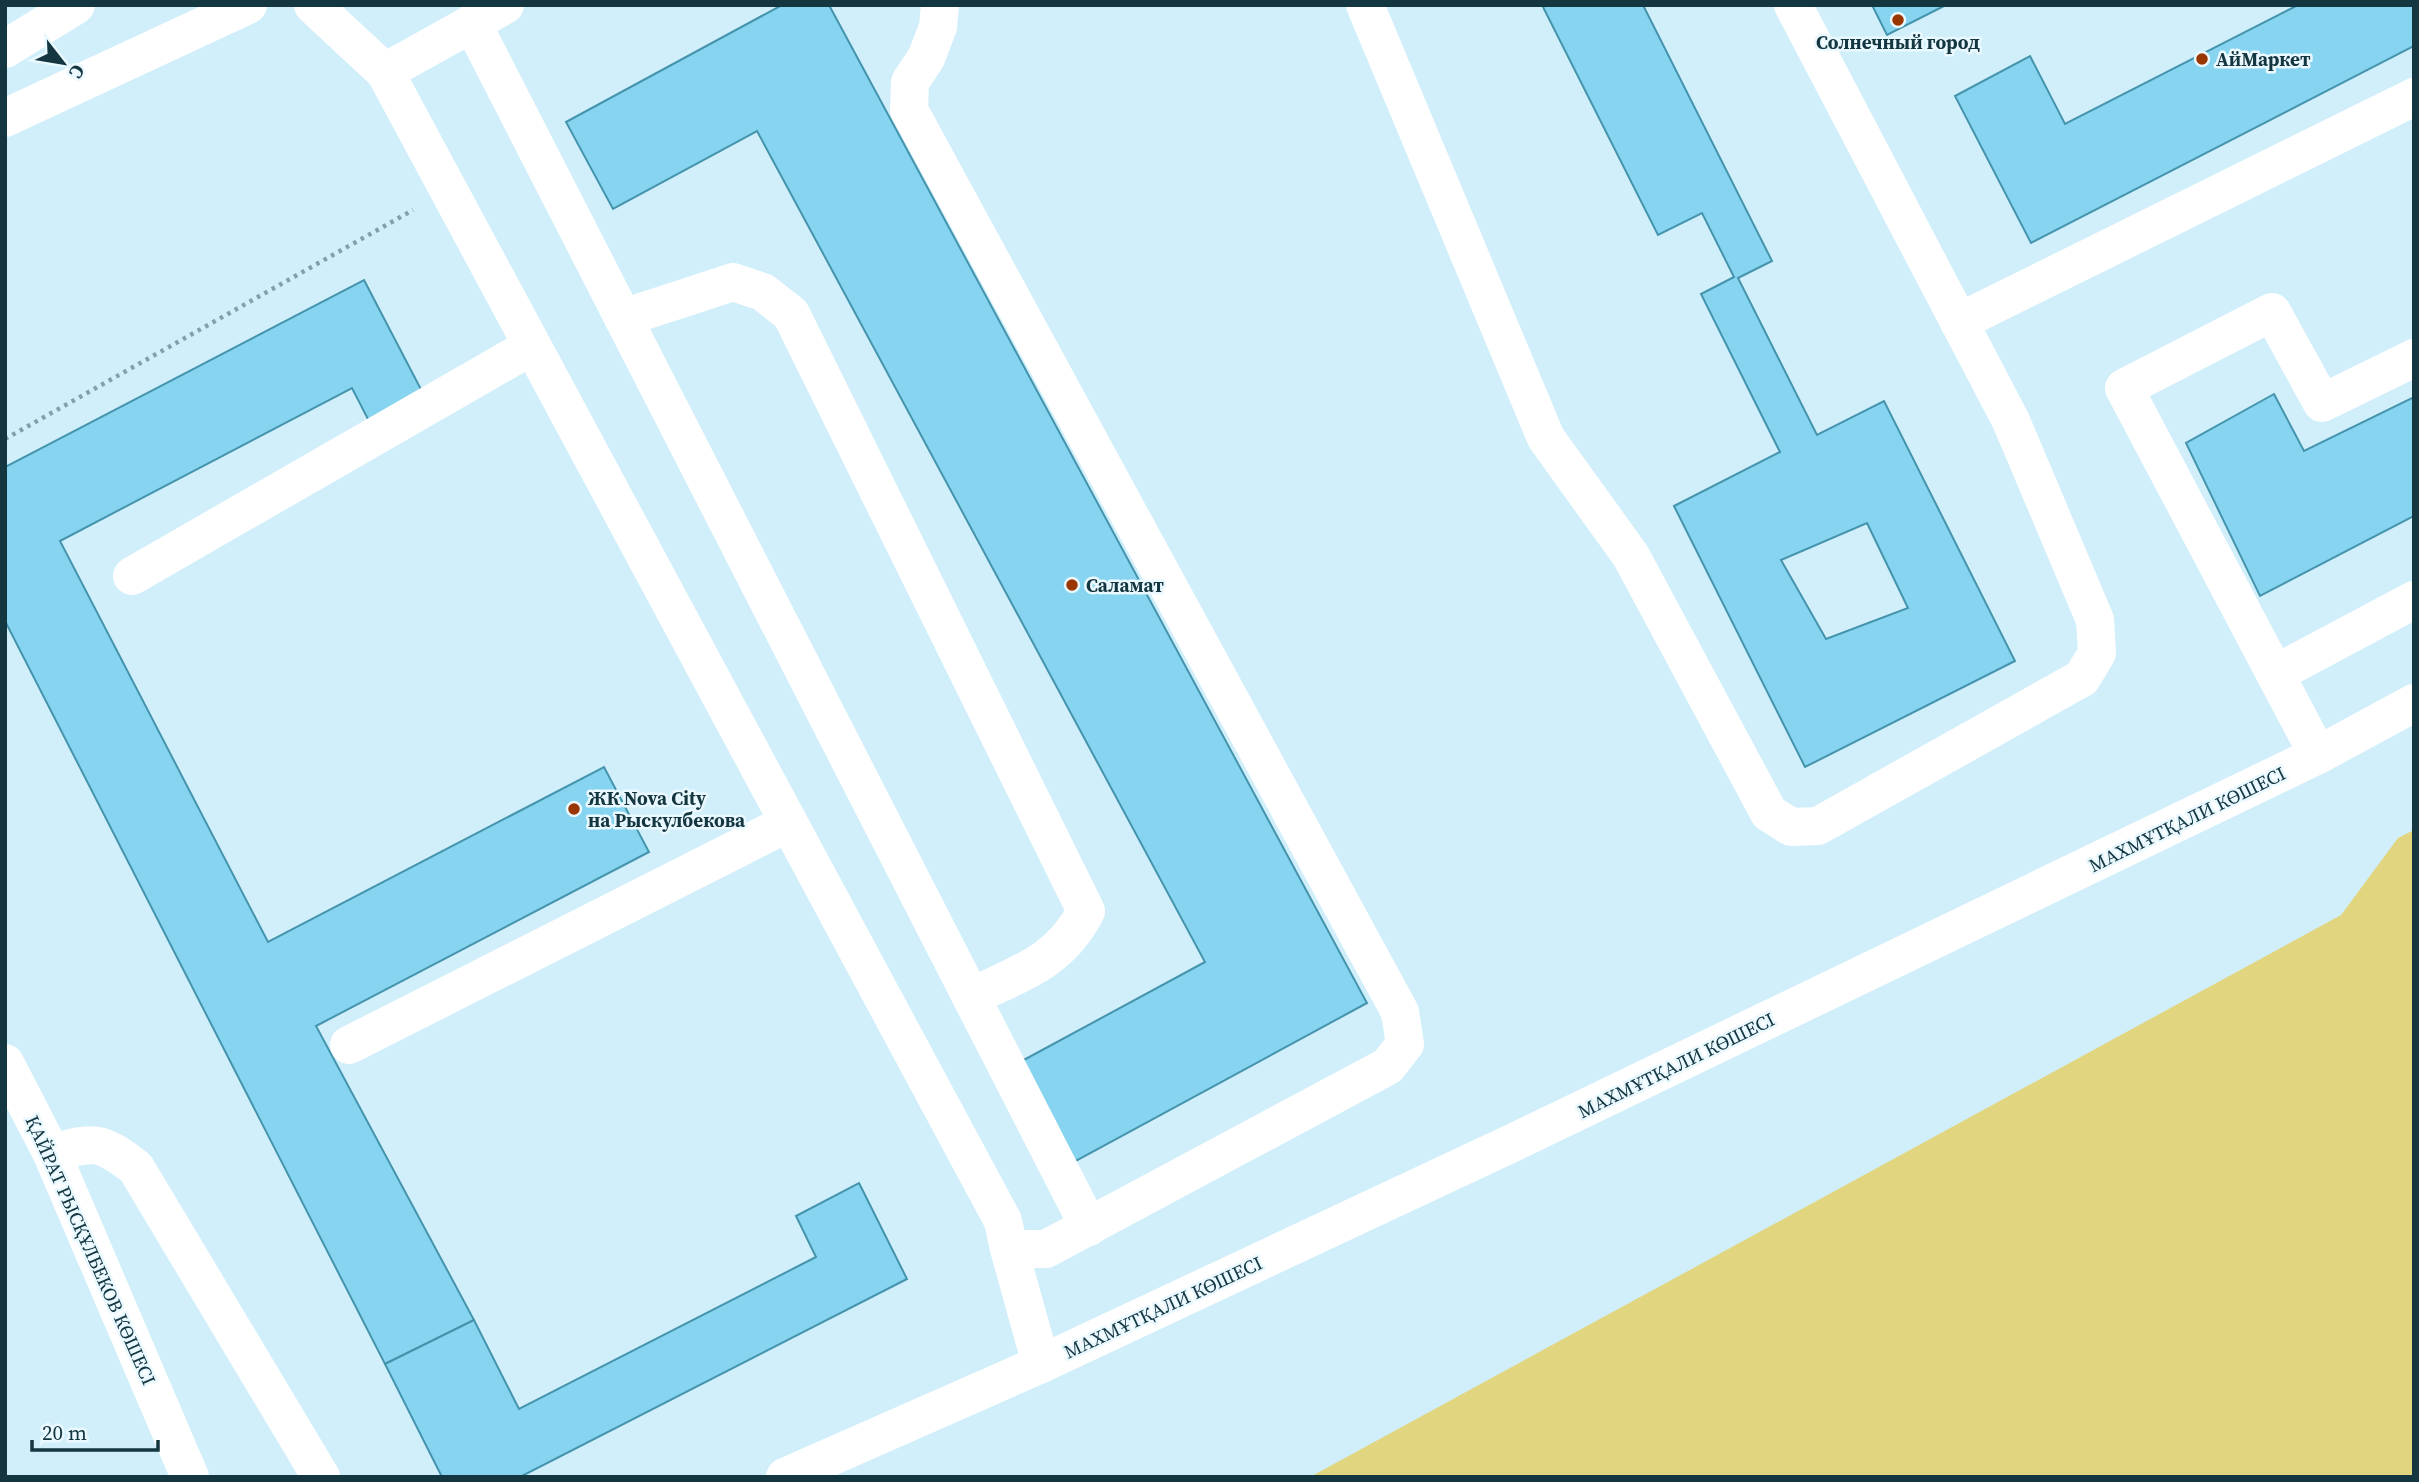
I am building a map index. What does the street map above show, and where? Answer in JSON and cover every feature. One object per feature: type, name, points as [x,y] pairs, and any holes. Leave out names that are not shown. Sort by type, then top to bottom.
[{"type":"street","points":[[5,49],[75,5]]},
{"type":"street","points":[[5,118],[247,5]]},
{"type":"street","name":"МАХМҰТҚАЛИ КӨШЕСІ","points":[[313,5],[385,72],[1003,1221],[1041,1364],[1533,1133],[2318,755],[2414,703]]},
{"type":"street","points":[[940,5],[938,27],[926,58],[910,82],[909,110],[1400,1012],[1405,1044],[1388,1066],[1089,1227],[1046,1248],[1009,1249]]},
{"type":"street","points":[[1365,5],[1546,438],[1631,556],[1769,813],[1791,827],[1818,826],[2082,678],[2097,653],[2095,620],[2011,421],[1793,5]]},
{"type":"street","points":[[385,72],[489,14],[623,318],[1089,1227]]},
{"type":"street","points":[[1959,322],[2414,97]]},
{"type":"street","points":[[623,318],[733,282],[763,292],[791,314],[1086,911],[1076,931],[1047,960],[971,997]]},
{"type":"street","points":[[2318,755],[2124,387],[2272,312],[2322,403],[2414,358]]},
{"type":"street","points":[[132,576],[532,346]]},
{"type":"street","points":[[2275,674],[2414,600]]},
{"type":"street","points":[[349,1045],[788,823]]},
{"type":"street","name":"ҚАЙРАТ РЫСҚҰЛБЕКОВ КӨШЕСІ","points":[[5,1063],[52,1154],[190,1477]]},
{"type":"street","points":[[52,1154],[78,1146],[99,1144],[117,1153],[136,1168],[321,1477]]},
{"type":"street","points":[[785,1477],[1041,1364]]},
{"type":"path","points":[[5,439],[449,190]]},
{"type":"shaded area","points":[[2414,830],[2414,1477],[1310,1477],[2341,915],[2398,838]]},
{"type":"building","name":"Саламат","points":[[782,5],[829,5],[1367,1003],[1074,1162],[1020,1062],[1205,962],[757,131],[613,209],[566,122]]},
{"type":"building","points":[[1542,5],[1643,5],[1772,261],[1738,278],[1817,435],[1884,401],[2015,661],[1805,767],[1674,506],[1780,452],[1701,294],[1734,277],[1702,213],[1658,235]],"holes":[[[1867,523],[1908,608],[1826,639],[1781,560]]]},
{"type":"building","name":"Солнечный город","points":[[1872,5],[1946,5],[1887,35]]},
{"type":"building","points":[[2298,5],[2414,5],[2414,46],[2031,243],[1955,96],[2030,56],[2065,124]]},
{"type":"building","name":"ЖК Nova City на Рыскулбекова","points":[[364,280],[426,399],[372,427],[352,388],[60,541],[268,942],[604,767],[649,852],[316,1026],[474,1320],[385,1364],[5,621],[5,467]]},
{"type":"building","points":[[2274,394],[2304,451],[2414,397],[2414,516],[2260,596],[2186,443]]},
{"type":"building","points":[[859,1183],[907,1279],[520,1477],[442,1477],[385,1364],[474,1320],[519,1409],[816,1257],[796,1216]]},
{"type":"place","name":"Солнечный город","points":[[1898,20]]},
{"type":"place","name":"АйМаркет","points":[[2202,59]]},
{"type":"place","name":"Саламат","points":[[1072,585]]},
{"type":"place","name":"ЖК Nova City на Рыскулбекова","points":[[574,809]]}]
